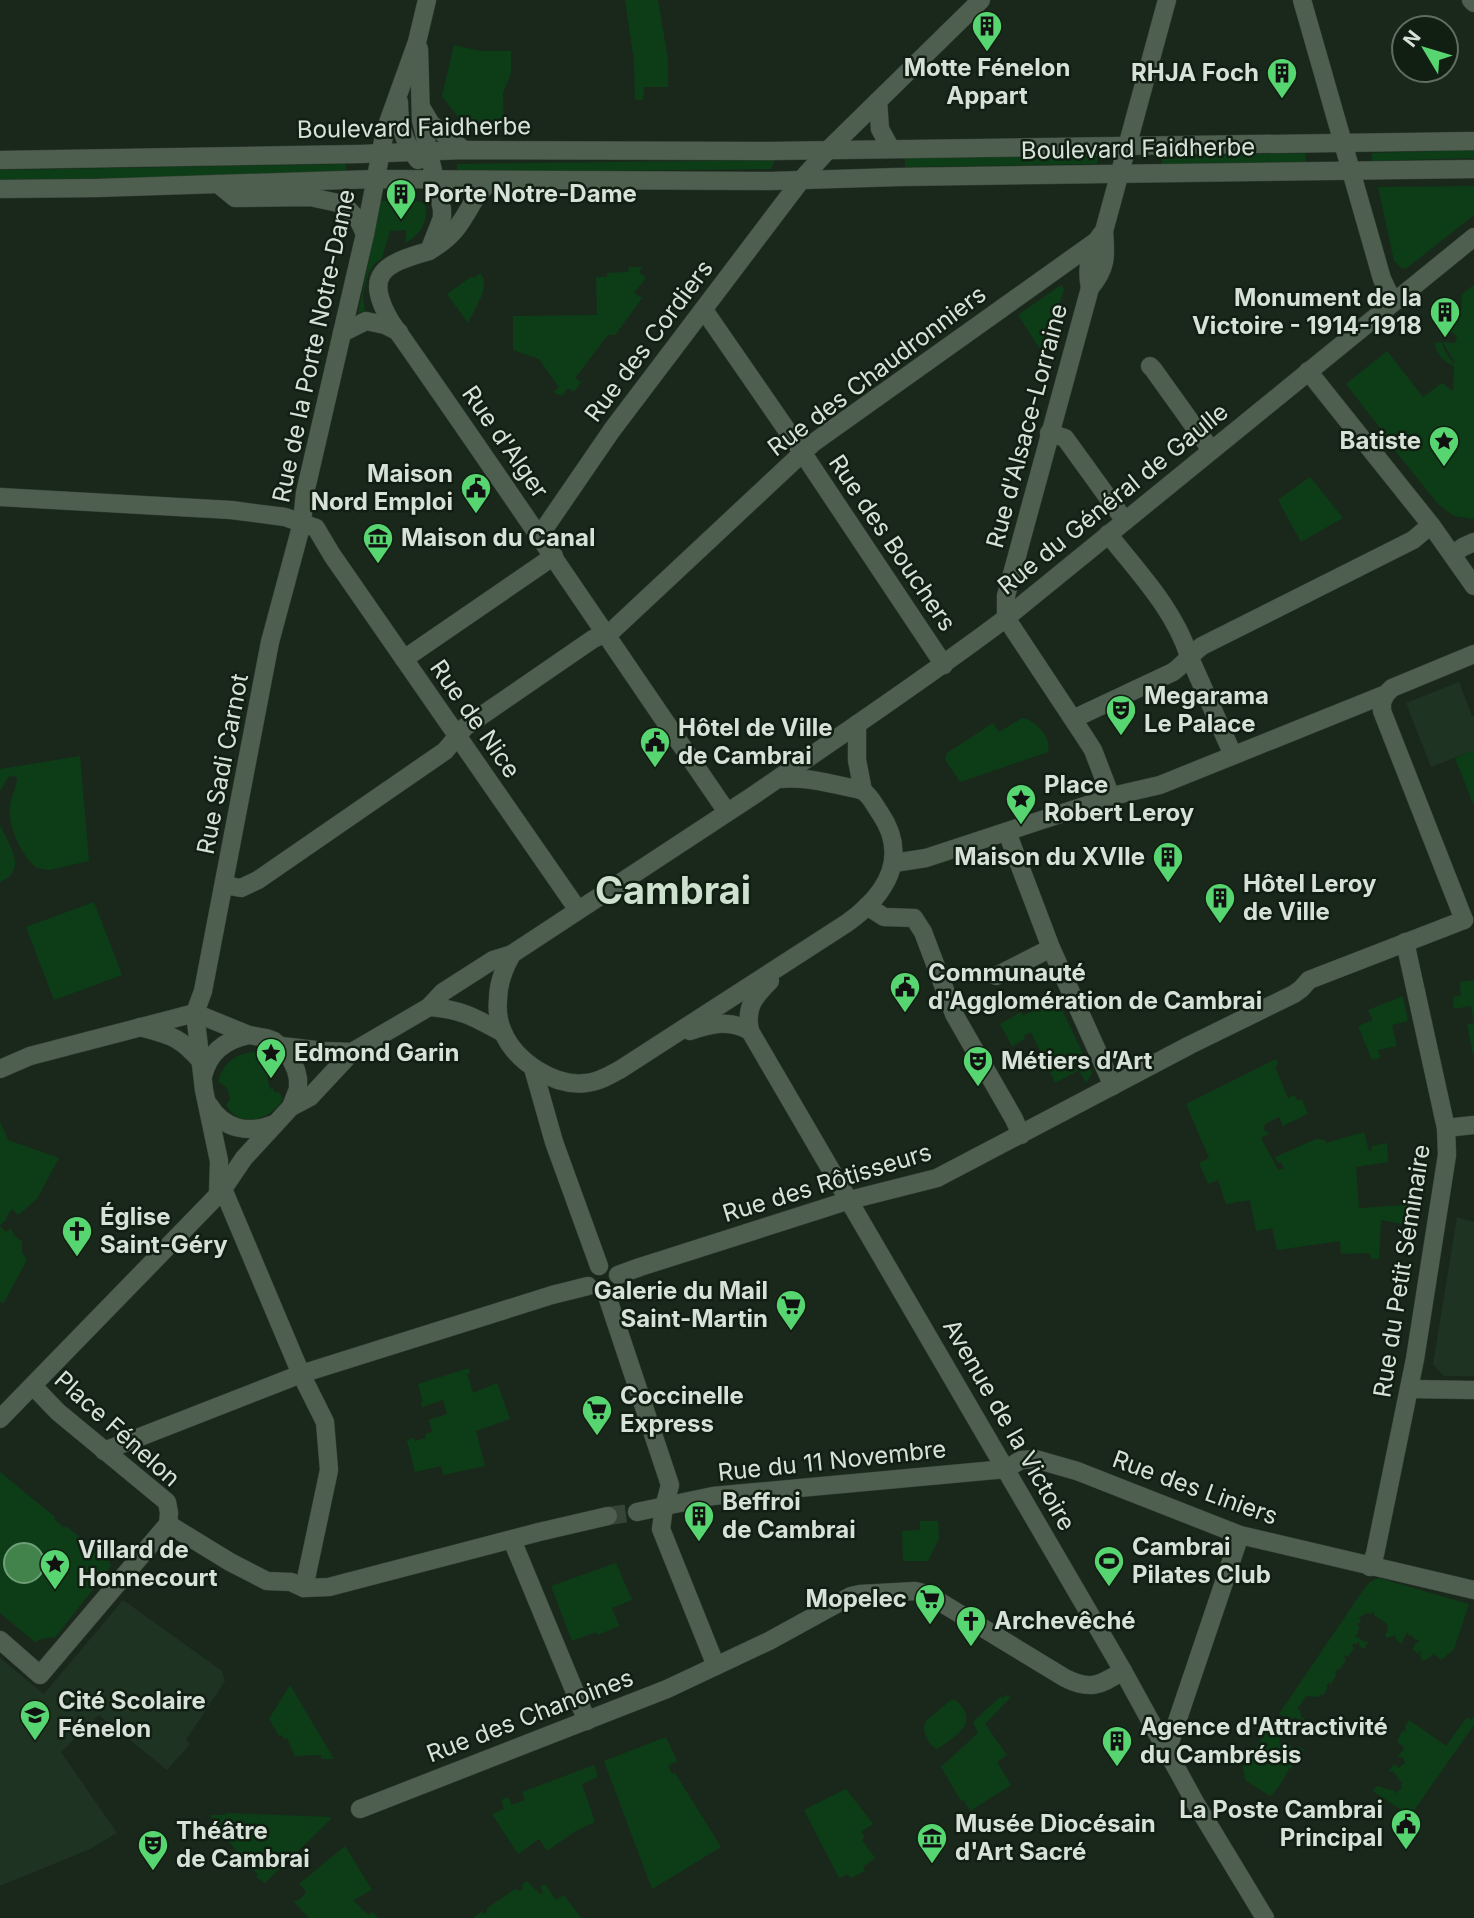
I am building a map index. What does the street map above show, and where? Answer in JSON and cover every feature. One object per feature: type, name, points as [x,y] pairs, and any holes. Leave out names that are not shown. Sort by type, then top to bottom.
[{"type":"street","points":[[421,152],[420,52],[417,42],[426,0]]},
{"type":"street","points":[[802,179],[828,150],[981,0]]},
{"type":"street","name":"Rue d'Alsace-Lorraine","points":[[1006,618],[1006,596],[1090,288],[1087,272],[1119,175],[1167,0]]},
{"type":"street","points":[[1302,0],[1384,286],[1393,302]]},
{"type":"street","name":"Rue de la Porte Notre-Dame","points":[[302,523],[305,493],[365,234],[385,131],[417,42]]},
{"type":"street","points":[[400,91],[400,127],[421,152],[435,180],[441,200],[442,218],[429,251]]},
{"type":"street","points":[[878,101],[880,129],[891,149]]},
{"type":"street","points":[[421,108],[431,124],[464,150]]},
{"type":"street","name":"Boulevard Faidherbe","points":[[0,160],[464,150],[828,150],[1474,141]]},
{"type":"street","name":"Boulevard Faidherbe","points":[[0,189],[375,180],[771,181],[1474,169]]},
{"type":"street","name":"Rue des Cordiers","points":[[540,536],[612,430],[802,179]]},
{"type":"street","points":[[429,251],[442,244],[458,229],[474,200],[491,180]]},
{"type":"street","points":[[218,184],[235,198],[310,197],[343,204],[359,221],[365,234]]},
{"type":"street","name":"Rue des Chaudronniers","points":[[225,885],[241,888],[258,880],[445,751],[465,727],[476,719],[593,639],[619,625],[802,452],[1100,236]]},
{"type":"street","name":"Rue du Général de Gaulle","points":[[291,1107],[310,1097],[352,1052],[429,1007],[443,992],[493,960],[512,954],[944,665],[1006,618],[1474,237]]},
{"type":"street","name":"Rue d'Alger","points":[[429,251],[385,268],[378,280],[381,303],[727,812]]},
{"type":"street","name":"Rue des Bouchers","points":[[704,310],[944,665]]},
{"type":"street","points":[[342,332],[366,321],[385,325],[399,332]]},
{"type":"street","points":[[1150,366],[1212,450]]},
{"type":"street","points":[[1308,371],[1431,525],[1474,586]]},
{"type":"street","points":[[1049,433],[1065,438],[1125,520]]},
{"type":"street","points":[[0,497],[230,510],[285,517],[302,523]]},
{"type":"street","name":"Rue de Nice","points":[[302,523],[316,528],[331,555],[578,910]]},
{"type":"street","name":"Rue Sadi Carnot","points":[[195,1013],[203,991],[225,885],[270,642],[302,523]]},
{"type":"street","points":[[1073,719],[1174,672],[1202,646],[1413,540],[1431,525]]},
{"type":"street","points":[[1108,534],[1158,596],[1184,641],[1233,755]]},
{"type":"street","points":[[1453,554],[1474,542]]},
{"type":"street","points":[[293,561],[316,552],[331,555]]},
{"type":"street","points":[[404,659],[554,556]]},
{"type":"street","points":[[1006,618],[1093,750],[1111,797]]},
{"type":"street","points":[[1405,942],[1469,923],[1382,711],[1382,702],[1392,688],[1474,654]]},
{"type":"street","points":[[894,863],[926,858],[1111,797],[1160,785],[1386,694]]},
{"type":"street","points":[[857,724],[857,760],[863,791]]},
{"type":"street","points":[[512,954],[503,970],[498,999],[503,1033],[533,1069],[553,1079],[586,1083],[602,1079],[621,1069],[847,923],[867,906],[882,887],[894,863],[893,838],[884,819],[863,791],[818,779],[777,779]]},
{"type":"street","points":[[1007,832],[1051,948],[1113,1086]]},
{"type":"street","points":[[867,906],[884,917],[914,918],[923,932],[954,1014],[1021,1135]]},
{"type":"street","name":"Rue des Rôtisseurs","points":[[618,1275],[850,1200],[937,1178],[1294,994],[1308,980],[1405,942]]},
{"type":"street","name":"Rue du Petit Séminaire","points":[[1370,1567],[1375,1554],[1409,1389],[1447,1155],[1446,1128],[1405,942]]},
{"type":"street","points":[[996,976],[1051,948]]},
{"type":"street","points":[[750,1031],[747,1019],[751,1003],[789,961]]},
{"type":"street","points":[[429,1007],[468,1014],[503,1033]]},
{"type":"street","points":[[195,1013],[204,1090],[223,1195],[301,1374],[325,1422],[329,1470],[304,1588]]},
{"type":"street","points":[[0,1069],[30,1056],[195,1013],[281,1046],[352,1052]]},
{"type":"street","points":[[673,1036],[724,1022],[740,1025],[750,1031]]},
{"type":"street","points":[[141,1027],[174,1037],[187,1045],[202,1069]]},
{"type":"street","name":"Avenue de la Victoire","points":[[750,1031],[1123,1671],[1196,1804],[1265,1918]]},
{"type":"street","points":[[202,1069],[223,1044],[249,1035]]},
{"type":"street","points":[[33,1387],[223,1195],[244,1158],[291,1107],[298,1089],[298,1079],[293,1061],[281,1046]]},
{"type":"street","points":[[533,1069],[554,1142],[599,1266]]},
{"type":"street","points":[[207,1102],[222,1121],[233,1127],[254,1130],[274,1124]]},
{"type":"street","points":[[1446,1128],[1474,1125]]},
{"type":"street","points":[[599,1266],[611,1266],[618,1275],[620,1281],[616,1291],[607,1296],[598,1296],[588,1286],[588,1276],[599,1266]]},
{"type":"street","points":[[104,1451],[301,1374],[588,1286]]},
{"type":"street","points":[[607,1296],[670,1485],[661,1529],[716,1666]]},
{"type":"street","name":"Place Fénelon","points":[[0,1419],[33,1387],[58,1412],[167,1502],[169,1513],[168,1524],[40,1675],[0,1640]]},
{"type":"street","points":[[1409,1389],[1474,1390]]},
{"type":"street","name":"Rue des Liniers","points":[[1006,1469],[1028,1459],[1077,1471],[1240,1535],[1474,1590]]},
{"type":"street","name":"Rue du 11 Novembre","points":[[637,1512],[713,1496],[1006,1469]]},
{"type":"street","points":[[168,1524],[267,1581],[291,1582],[304,1588],[329,1587],[608,1516]]},
{"type":"street","points":[[1167,1751],[1240,1535]]},
{"type":"street","points":[[512,1540],[587,1721]]},
{"type":"street","name":"Rue des Chanoines","points":[[360,1809],[667,1689],[776,1637],[850,1596],[860,1594],[915,1591],[933,1597],[1077,1684],[1096,1686],[1123,1671]]},
{"type":"shaded area","points":[[625,0],[658,0],[668,60],[668,87],[644,87],[643,100],[635,100],[634,61]]},
{"type":"shaded area","points":[[454,45],[481,51],[511,51],[511,73],[503,93],[504,129],[467,129],[442,96]]},
{"type":"shaded area","points":[[1474,150],[1474,158],[1372,161],[1372,153]]},
{"type":"shaded area","points":[[1305,153],[1306,162],[1162,165],[1162,156]]},
{"type":"shaded area","points":[[1097,156],[1097,164],[905,167],[905,158]]},
{"type":"shaded area","points":[[775,160],[771,169],[457,173],[457,164]]},
{"type":"shaded area","points":[[346,164],[346,174],[0,180],[0,170]]},
{"type":"shaded area","points":[[1474,186],[1474,215],[1407,268],[1402,268],[1394,261],[1378,187]]},
{"type":"shaded area","points":[[381,201],[394,201],[395,212],[407,212],[406,201],[424,202],[425,221],[420,231],[406,243],[406,230],[390,231],[382,258],[368,274],[363,294],[365,311],[358,313]]},
{"type":"shaded area","points":[[629,267],[642,268],[639,272],[646,278],[634,293],[642,298],[615,335],[608,335],[575,378],[581,382],[574,392],[568,388],[562,396],[553,392],[559,387],[539,359],[513,350],[513,316],[597,315],[596,277],[607,277],[607,273],[628,272]]},
{"type":"shaded area","points":[[480,273],[484,279],[483,293],[468,323],[447,294]]},
{"type":"shaded area","points":[[1061,285],[1064,289],[1046,348],[1042,352],[1018,315]]},
{"type":"shaded area","points":[[1474,285],[1474,519],[1454,516],[1439,505],[1384,437],[1383,432],[1346,384],[1387,351],[1423,397],[1442,383],[1453,391],[1454,366],[1441,357],[1434,343],[1442,342],[1444,350],[1455,363],[1444,342],[1455,343],[1457,336],[1446,332],[1448,326],[1461,316],[1462,294]]},
{"type":"shaded area","points":[[1310,477],[1343,518],[1301,542],[1278,500]]},
{"type":"shaded area","points":[[1459,682],[1474,716],[1474,750],[1431,767],[1406,703]]},
{"type":"shaded area","points":[[1022,718],[1033,722],[1042,730],[1048,741],[1048,752],[960,782],[946,761],[947,753],[993,723],[999,732]]},
{"type":"shaded area","points":[[1474,750],[1474,806],[1455,758]]},
{"type":"shaded area","points":[[80,756],[89,861],[49,870],[37,868],[21,849],[11,822],[10,806],[17,778],[8,777],[0,791],[0,769]]},
{"type":"shaded area","points":[[0,825],[12,849],[15,864],[9,877],[0,882]]},
{"type":"shaded area","points":[[94,902],[122,975],[54,1000],[26,927]]},
{"type":"shaded area","points":[[1474,980],[1474,1023],[1471,1006],[1454,1009],[1453,997],[1461,995],[1460,982]]},
{"type":"shaded area","points":[[1403,996],[1408,1021],[1392,1025],[1397,1046],[1378,1050],[1380,1058],[1372,1060],[1358,1026],[1373,1020],[1368,1010]]},
{"type":"shaded area","points":[[1056,997],[1092,1073],[1086,1083],[1079,1070],[1055,1083],[1031,1032],[1012,1046],[1000,1024],[1021,1012],[1023,1016]]},
{"type":"shaded area","points":[[1474,1023],[1474,1055],[1473,1055],[1467,1024]]},
{"type":"shaded area","points":[[252,1052],[274,1061],[267,1076],[270,1089],[273,1088],[275,1093],[279,1092],[283,1099],[263,1117],[247,1120],[232,1113],[226,1105],[230,1099],[228,1090],[218,1082],[230,1061],[239,1055]]},
{"type":"shaded area","points":[[1276,1059],[1278,1065],[1275,1067],[1288,1098],[1295,1095],[1297,1101],[1302,1099],[1308,1114],[1283,1126],[1279,1117],[1265,1124],[1265,1132],[1270,1133],[1261,1138],[1278,1170],[1284,1168],[1275,1157],[1316,1139],[1325,1140],[1326,1143],[1364,1132],[1369,1151],[1372,1151],[1371,1146],[1387,1143],[1388,1162],[1356,1167],[1359,1208],[1407,1205],[1403,1224],[1381,1220],[1379,1259],[1372,1259],[1369,1253],[1341,1254],[1340,1241],[1277,1250],[1272,1228],[1256,1231],[1250,1200],[1226,1204],[1218,1180],[1208,1184],[1199,1163],[1209,1158],[1186,1104]]},
{"type":"shaded area","points":[[0,1121],[8,1140],[59,1158],[37,1199],[18,1215],[12,1209],[0,1225]]},
{"type":"shaded area","points":[[1457,1217],[1474,1222],[1474,1376],[1444,1376],[1433,1364]]},
{"type":"shaded area","points":[[0,1226],[6,1232],[11,1228],[15,1236],[22,1241],[22,1253],[27,1260],[3,1304],[0,1301]]},
{"type":"shaded area","points":[[469,1368],[470,1373],[467,1374],[473,1393],[497,1383],[510,1419],[476,1431],[485,1466],[443,1475],[441,1466],[415,1472],[407,1440],[426,1438],[425,1434],[432,1432],[429,1420],[447,1414],[443,1400],[422,1407],[418,1384]]},
{"type":"shaded area","points":[[0,1472],[55,1517],[64,1528],[66,1526],[109,1561],[111,1566],[54,1639],[52,1637],[38,1640],[36,1643],[0,1613]]},
{"type":"shaded area","points":[[920,1521],[938,1521],[939,1538],[928,1561],[903,1561],[902,1531],[920,1530]]},
{"type":"shaded area","points":[[24,1543],[32,1544],[38,1549],[43,1555],[43,1571],[38,1577],[32,1582],[24,1583],[16,1582],[10,1577],[5,1571],[4,1563],[5,1555],[10,1549],[16,1544]]},
{"type":"shaded area","points":[[616,1563],[632,1600],[612,1608],[619,1626],[598,1635],[596,1632],[572,1641],[551,1586]]},
{"type":"shaded area","points":[[1379,1578],[1469,1604],[1454,1649],[1441,1660],[1433,1653],[1422,1661],[1421,1652],[1418,1654],[1413,1649],[1418,1640],[1407,1632],[1401,1644],[1395,1638],[1396,1635],[1387,1638],[1387,1624],[1372,1611],[1372,1614],[1359,1617],[1361,1623],[1358,1623],[1360,1627],[1355,1635],[1369,1643],[1365,1649],[1359,1646],[1358,1642],[1354,1643],[1354,1648],[1348,1657],[1346,1655],[1344,1658],[1346,1660],[1339,1670],[1337,1669],[1337,1674],[1331,1684],[1326,1686],[1328,1687],[1323,1695],[1306,1696],[1297,1710],[1300,1710],[1301,1717],[1307,1721],[1300,1725],[1295,1717],[1291,1720],[1279,1714],[1364,1589]]},
{"type":"shaded area","name":"Cité Scolaire Fénelon","points":[[123,1600],[222,1671],[225,1681],[186,1740],[190,1744],[167,1770],[99,1715],[61,1752],[117,1833],[90,1849],[0,1886],[0,1658],[44,1694]]},
{"type":"shaded area","points":[[290,1685],[334,1759],[321,1759],[321,1755],[295,1756],[287,1738],[279,1736],[269,1719]]},
{"type":"shaded area","points":[[1006,1695],[1011,1697],[985,1724],[1007,1755],[997,1762],[1011,1785],[970,1811],[941,1767],[978,1733],[973,1722],[1001,1696],[1003,1698]]},
{"type":"shaded area","points":[[951,1700],[955,1700],[963,1708],[966,1721],[952,1739],[937,1749],[926,1737],[926,1721]]},
{"type":"shaded area","points":[[1474,1716],[1474,1725],[1410,1816],[1373,1791],[1379,1786],[1389,1788],[1389,1791],[1392,1789],[1397,1794],[1397,1791],[1402,1789],[1401,1784],[1404,1781],[1401,1782],[1394,1772],[1389,1771],[1394,1764],[1399,1768],[1405,1763],[1404,1758],[1397,1756],[1404,1750],[1397,1742],[1409,1720],[1446,1746],[1467,1717],[1471,1720]]},
{"type":"shaded area","points":[[1271,1725],[1280,1731],[1277,1734],[1281,1738],[1281,1744],[1284,1740],[1286,1745],[1292,1746],[1290,1749],[1304,1749],[1270,1796],[1245,1780],[1243,1767]]},
{"type":"shaded area","points":[[666,1737],[677,1761],[668,1766],[672,1774],[675,1773],[721,1847],[652,1889],[604,1761]]},
{"type":"shaded area","points":[[594,1765],[598,1777],[582,1784],[595,1822],[577,1830],[547,1851],[539,1839],[518,1854],[492,1814],[504,1809],[501,1800],[508,1797],[512,1805],[525,1800],[522,1792]]},
{"type":"shaded area","points":[[846,1789],[873,1824],[861,1832],[865,1837],[862,1840],[875,1858],[863,1867],[865,1871],[851,1878],[848,1874],[839,1878],[804,1810]]},
{"type":"shaded area","points":[[226,1813],[331,1819],[265,1883],[256,1877],[258,1875],[210,1815]]},
{"type":"shaded area","points":[[345,1846],[372,1890],[353,1900],[368,1915],[373,1912],[378,1918],[309,1918],[293,1901],[299,1900],[305,1894],[299,1884]]},
{"type":"shaded area","points":[[527,1881],[540,1894],[543,1892],[540,1887],[545,1884],[556,1900],[564,1895],[581,1918],[473,1918],[481,1912],[487,1912],[487,1908],[515,1889],[523,1889],[522,1884]]},
{"type":"tunnel","points":[[608,1516],[637,1512]]},
{"type":"place","name":"Motte Fénelon Appart","points":[[987,53]]},
{"type":"place","name":"RHJA Foch","points":[[1282,100]]},
{"type":"place","name":"Porte Notre-Dame","points":[[401,221]]},
{"type":"place","name":"Monument de la Victoire - 1914-1918","points":[[1445,339]]},
{"type":"place","name":"Batiste","points":[[1444,468]]},
{"type":"place","name":"Maison Nord Emploi","points":[[476,515]]},
{"type":"place","name":"Maison du Canal","points":[[378,565]]},
{"type":"place","name":"Megarama Le Palace","points":[[1121,737]]},
{"type":"place","name":"Hôtel de Ville de Cambrai","points":[[655,769]]},
{"type":"place","name":"Place Robert Leroy","points":[[1021,826]]},
{"type":"place","name":"Maison du XVIIe","points":[[1168,884]]},
{"type":"place","name":"Hôtel Leroy de Ville","points":[[1220,925]]},
{"type":"place","name":"Communauté d'Agglomération de Cambrai","points":[[905,1014]]},
{"type":"place","name":"Edmond Garin","points":[[271,1080]]},
{"type":"place","name":"Métiers d’Art","points":[[978,1088]]},
{"type":"place","name":"Église Saint-Géry","points":[[77,1258]]},
{"type":"place","name":"Galerie du Mail Saint-Martin","points":[[791,1332]]},
{"type":"place","name":"Coccinelle Express","points":[[597,1437]]},
{"type":"place","name":"Beffroi de Cambrai","points":[[699,1543]]},
{"type":"place","name":"Cambrai Pilates Club","points":[[1109,1588]]},
{"type":"place","name":"Villard de Honnecourt","points":[[55,1591]]},
{"type":"place","name":"Mopelec","points":[[930,1626]]},
{"type":"place","name":"Archevêché","points":[[971,1648]]},
{"type":"place","name":"Cité Scolaire Fénelon","points":[[35,1742]]},
{"type":"place","name":"Agence d'Attractivité du Cambrésis","points":[[1117,1768]]},
{"type":"place","name":"La Poste Cambrai Principal","points":[[1406,1851]]},
{"type":"place","name":"Musée Diocésain d'Art Sacré","points":[[932,1865]]},
{"type":"place","name":"Théâtre de Cambrai","points":[[153,1872]]},
{"type":"district","name":"Cambrai","points":[[673,891]]}]
